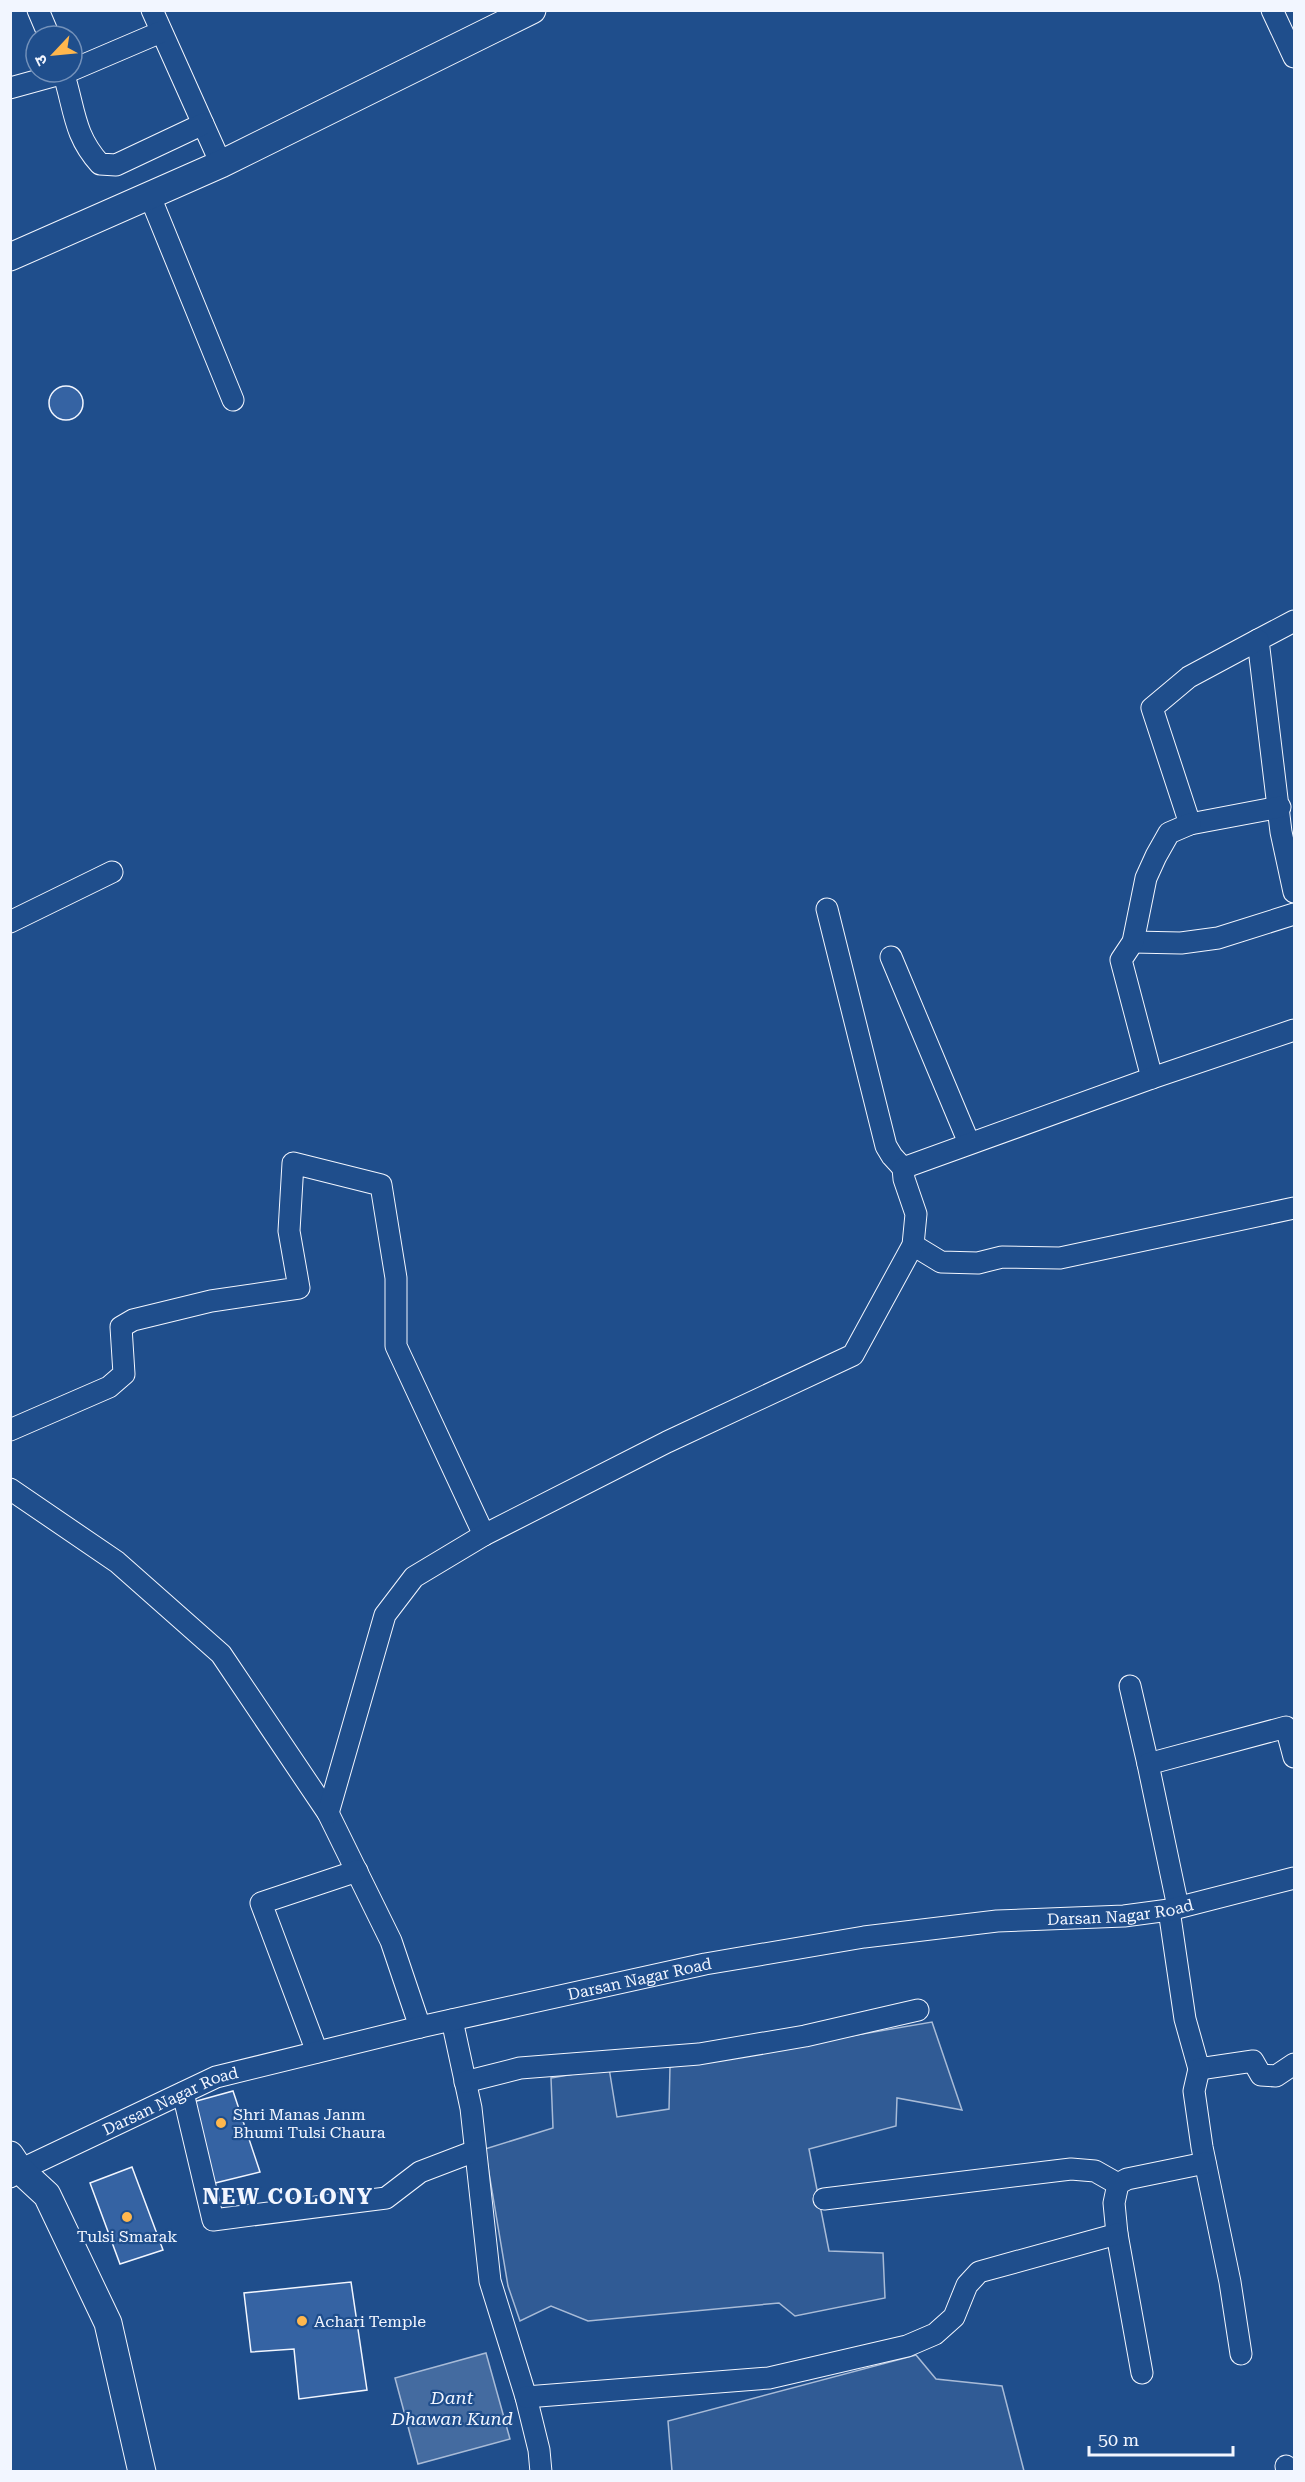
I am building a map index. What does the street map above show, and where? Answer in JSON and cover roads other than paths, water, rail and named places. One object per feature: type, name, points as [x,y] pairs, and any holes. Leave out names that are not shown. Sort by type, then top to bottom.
[{"type":"main road","points":[[10,257],[221,164],[532,10]]},
{"type":"main road","points":[[14,2167],[47,2195],[108,2323],[142,2472]]},
{"type":"street","points":[[38,10],[44,24]]},
{"type":"street","points":[[152,10],[221,164]]},
{"type":"street","points":[[1272,10],[1294,57]]},
{"type":"street","points":[[84,65],[161,32]]},
{"type":"street","points":[[69,84],[78,134],[87,150],[100,164],[116,165],[203,124]]},
{"type":"street","points":[[149,194],[233,400]]},
{"type":"street","points":[[1190,824],[1152,708],[1189,677],[1294,621]]},
{"type":"street","points":[[1258,640],[1280,807],[1281,832],[1294,892]]},
{"type":"street","points":[[1152,1078],[1120,960],[1133,942],[1146,878],[1156,856],[1168,833],[1190,824],[1280,807]]},
{"type":"street","points":[[10,922],[112,872]]},
{"type":"street","points":[[328,1813],[385,1615],[414,1577],[484,1535],[667,1442],[853,1355],[913,1245],[916,1215],[904,1179],[903,1168],[886,1146],[827,909]]},
{"type":"street","points":[[1133,942],[1181,943],[1218,938],[1294,914]]},
{"type":"street","points":[[891,957],[969,1143]]},
{"type":"street","points":[[903,1168],[1152,1078],[1294,1030]]},
{"type":"street","points":[[10,1430],[109,1387],[124,1374],[121,1327],[133,1320],[211,1301],[299,1288],[289,1231],[292,1163],[381,1185],[396,1278],[396,1346],[484,1535]]},
{"type":"street","points":[[913,1245],[941,1262],[978,1263],[1002,1257],[1060,1258],[1294,1208]]},
{"type":"street","points":[[10,1489],[117,1562],[221,1654],[328,1813],[391,1941],[420,2026]]},
{"type":"street","points":[[1130,1686],[1148,1764],[1173,1908],[1185,2019],[1199,2068],[1194,2091],[1205,2163],[1230,2282],[1241,2354]]},
{"type":"street","points":[[1148,1764],[1286,1727],[1294,1757]]},
{"type":"street","points":[[317,2052],[261,1903],[357,1871]]},
{"type":"street","name":"Darsan Nagar Road","points":[[14,2167],[216,2077],[420,2026],[705,1964],[864,1937],[997,1921],[1124,1916],[1173,1908],[1294,1878]]},
{"type":"street","points":[[465,2082],[520,2068],[699,2054],[805,2036],[918,2010]]},
{"type":"street","points":[[452,2020],[471,2108],[490,2281],[526,2397],[539,2450],[541,2472]]},
{"type":"street","points":[[1199,2068],[1252,2061],[1261,2076],[1276,2076],[1294,2064]]},
{"type":"street","points":[[183,2093],[213,2220],[386,2198],[420,2172],[475,2151]]},
{"type":"street","points":[[1142,2373],[1117,2234],[1114,2203],[1118,2184],[1127,2179],[1205,2163]]},
{"type":"street","points":[[824,2199],[1071,2169],[1095,2171],[1118,2184]]},
{"type":"street","points":[[526,2397],[769,2378],[907,2346],[935,2334],[954,2317],[967,2285],[979,2272],[1117,2234]]},
{"type":"water","name":"Dant Dhawan Kund","points":[[486,2353],[510,2439],[418,2464],[395,2378]]},
{"type":"place","name":"Shri Manas Janm Bhumi Tulsi Chaura","points":[[221,2123]]},
{"type":"place","name":"Tulsi Smarak","points":[[127,2217]]},
{"type":"place","name":"Achari Temple","points":[[302,2321]]},
{"type":"district","name":"NEW COLONY","points":[[288,2196]]}]
